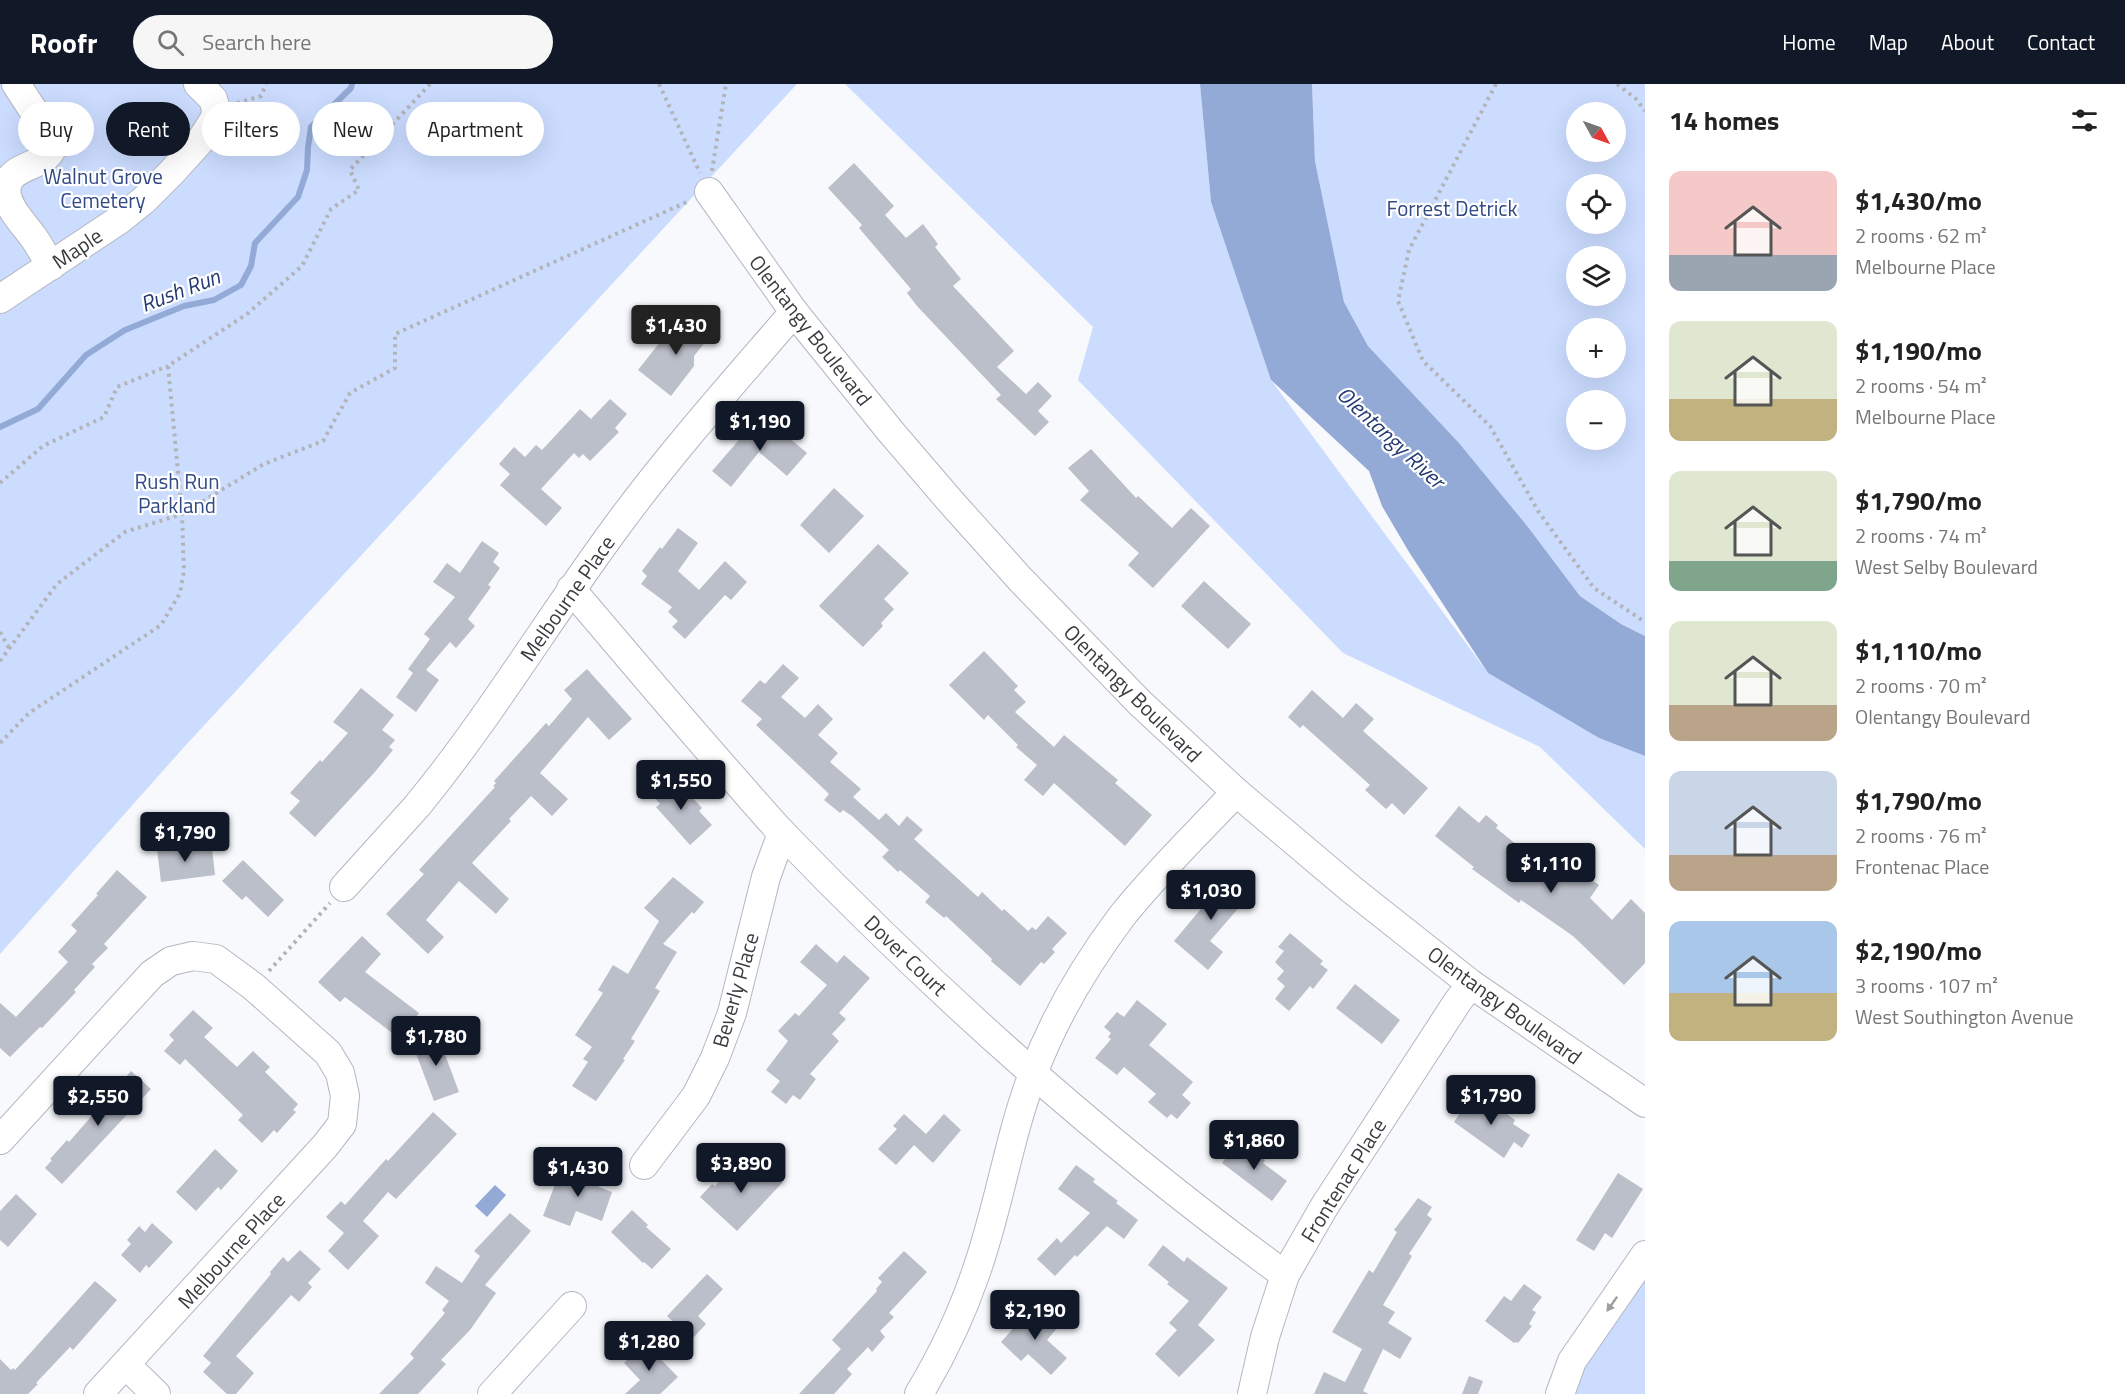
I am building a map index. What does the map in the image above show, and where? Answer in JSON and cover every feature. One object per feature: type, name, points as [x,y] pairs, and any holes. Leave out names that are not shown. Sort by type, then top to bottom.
[{"type":"street","points":[[0,93],[14,84],[53,141],[50,153],[13,175],[6,190],[15,212],[51,266]]},
{"type":"street","points":[[198,84],[214,102]]},
{"type":"street","name":"Maple","points":[[0,299],[119,220],[144,200],[202,138]]},
{"type":"street","name":"Olentangy Boulevard","points":[[709,192],[794,312],[943,494],[1020,579],[1140,703],[1236,792],[1351,889],[1471,984],[1645,1103]]},
{"type":"street","name":"Melbourne Place","points":[[344,887],[417,805],[471,735],[571,589],[620,523],[690,435],[794,312]]},
{"type":"street","name":"Dover Court","points":[[571,589],[681,720],[782,833],[964,1011],[1033,1074],[1167,1185],[1285,1275]]},
{"type":"street","points":[[919,1394],[939,1360],[975,1275],[1018,1119],[1033,1074],[1054,1026],[1089,963],[1123,916],[1160,872],[1236,792]]},
{"type":"street","name":"Beverly Place","points":[[644,1165],[696,1096],[715,1059],[732,1012],[766,877],[782,833]]},
{"type":"street","points":[[0,1140],[152,974],[171,961],[193,956],[216,959],[254,987]]},
{"type":"street","name":"Frontenac Place","points":[[1252,1394],[1265,1337],[1285,1275],[1340,1182],[1458,1000],[1471,984]]},
{"type":"street","name":"Melbourne Place","points":[[98,1394],[325,1146],[342,1124],[345,1096],[340,1073],[328,1053],[254,987]]},
{"type":"street","points":[[1560,1394],[1572,1361],[1645,1255]]},
{"type":"street","points":[[492,1394],[572,1306]]},
{"type":"street","points":[[126,1365],[156,1394]]},
{"type":"path","points":[[240,102],[261,96],[266,84]]},
{"type":"path","points":[[0,483],[43,446],[104,417],[117,387],[168,366],[247,314],[302,266],[330,209],[359,190],[350,170],[430,84]]},
{"type":"path","points":[[659,84],[709,192]]},
{"type":"path","points":[[709,192],[726,84]]},
{"type":"path","points":[[1496,84],[1409,250],[1398,301],[1424,361],[1490,426],[1538,511],[1594,588],[1645,622]]},
{"type":"path","points":[[1617,84],[1636,99],[1645,111]]},
{"type":"path","points":[[0,661],[57,584],[125,532],[182,514],[264,464],[323,441],[350,393],[395,368],[395,334],[709,192]]},
{"type":"path","points":[[0,743],[29,713],[161,625],[180,593],[184,571],[182,514],[168,366]]},
{"type":"path","points":[[0,632],[9,648]]},
{"type":"path","points":[[254,987],[344,887]]},
{"type":"green space","name":"Rush Run Parkland","points":[[0,84],[797,84],[185,746],[0,954]]},
{"type":"green space","points":[[845,84],[1200,84],[1211,202],[1271,380],[1488,673],[1599,738],[1645,756],[1645,849],[1540,747],[1343,653],[1078,380],[1093,327]]},
{"type":"green space","name":"Forrest Detrick","points":[[1312,84],[1645,84],[1645,636],[1621,624],[1580,596],[1528,527],[1459,443],[1368,346],[1344,302],[1315,161]]},
{"type":"green space","points":[[1645,1252],[1645,1394],[1560,1394]]},
{"type":"water","name":"Olentangy River","points":[[1200,84],[1312,84],[1315,161],[1344,302],[1368,346],[1459,443],[1528,527],[1580,596],[1621,624],[1645,636],[1645,756],[1599,738],[1488,673],[1409,552],[1382,506],[1369,471],[1271,380],[1211,202]]},
{"type":"water","points":[[495,1185],[506,1195],[487,1217],[475,1206]]},
{"type":"building","points":[[854,163],[894,206],[885,215],[906,238],[923,224],[938,244],[935,247],[961,279],[953,286],[1014,351],[997,367],[1026,394],[1038,382],[1052,396],[1038,411],[1049,422],[1035,436],[996,399],[1001,395],[917,306],[907,293],[911,289],[859,228],[862,225],[828,188]]},
{"type":"building","points":[[693,314],[714,331],[694,356],[694,366],[671,396],[638,370],[664,337],[670,342]]},
{"type":"building","points":[[610,399],[627,414],[615,428],[619,432],[590,461],[583,454],[579,458],[574,453],[541,489],[562,508],[546,526],[500,485],[510,474],[499,464],[514,447],[525,457],[536,445],[542,450],[580,409],[591,419]]},
{"type":"building","points":[[767,419],[807,453],[787,476],[759,452],[731,487],[712,471],[751,426],[759,420]]},
{"type":"building","points":[[1091,449],[1136,498],[1138,496],[1172,528],[1191,508],[1210,526],[1153,588],[1128,565],[1139,553],[1080,500],[1089,491],[1068,468]]},
{"type":"building","points":[[834,488],[864,516],[829,553],[800,525]]},
{"type":"building","points":[[678,528],[698,543],[678,571],[699,590],[725,561],[747,582],[731,600],[725,595],[685,639],[672,627],[678,621],[668,612],[672,607],[641,584],[647,576],[642,571]]},
{"type":"building","points":[[482,541],[499,553],[493,562],[500,568],[488,585],[491,587],[468,619],[475,626],[456,648],[450,642],[426,670],[439,680],[416,712],[396,697],[413,673],[408,669],[430,639],[424,634],[455,597],[433,582],[447,563],[460,573]]},
{"type":"building","points":[[878,544],[909,573],[884,599],[894,609],[881,623],[883,626],[863,647],[819,606]]},
{"type":"building","points":[[1204,581],[1251,624],[1228,649],[1181,606]]},
{"type":"building","points":[[984,651],[1018,686],[1014,690],[1026,702],[1015,712],[1054,747],[1064,735],[1118,780],[1115,783],[1152,815],[1125,846],[1054,783],[1043,796],[1024,780],[1037,765],[1016,747],[1018,745],[988,715],[984,720],[949,685]]},
{"type":"building","points":[[783,664],[799,678],[781,697],[805,718],[818,704],[833,719],[818,735],[838,753],[830,762],[861,789],[853,797],[879,820],[886,813],[899,826],[907,816],[923,830],[914,839],[978,897],[982,892],[1028,931],[1032,927],[1036,930],[1048,916],[1067,933],[1052,949],[1055,952],[1044,964],[1041,962],[1020,986],[946,916],[944,918],[925,902],[930,896],[882,857],[889,850],[852,816],[843,810],[840,813],[824,800],[829,794],[756,725],[762,719],[741,701],[760,680],[765,684]]},
{"type":"building","points":[[587,669],[632,719],[609,740],[588,717],[540,773],[568,799],[552,816],[531,796],[472,863],[509,899],[496,914],[459,881],[426,920],[444,937],[428,954],[386,914],[424,874],[419,870],[495,787],[493,786],[496,783],[494,781],[546,723],[549,726],[572,699],[564,690]]},
{"type":"building","points":[[361,688],[394,715],[382,730],[395,740],[389,747],[393,750],[315,837],[289,813],[300,801],[290,793],[348,733],[333,722]]},
{"type":"building","points":[[1312,690],[1343,718],[1356,703],[1374,719],[1363,731],[1428,788],[1404,815],[1392,803],[1386,809],[1365,790],[1370,785],[1303,725],[1300,728],[1288,717]]},
{"type":"building","points":[[666,778],[685,798],[689,794],[702,808],[699,811],[712,825],[690,845],[656,807],[660,804],[650,792]]},
{"type":"building","points":[[1459,806],[1479,823],[1486,815],[1498,825],[1496,828],[1517,845],[1515,848],[1563,882],[1574,867],[1599,885],[1590,898],[1612,920],[1631,899],[1645,913],[1645,963],[1624,985],[1573,936],[1521,900],[1519,903],[1472,869],[1474,867],[1435,836]]},
{"type":"building","points":[[198,844],[199,851],[212,849],[215,875],[161,882],[157,849]]},
{"type":"building","points":[[243,860],[284,900],[268,917],[246,896],[242,900],[222,881]]},
{"type":"building","points":[[117,870],[147,897],[104,944],[108,948],[92,964],[95,967],[74,990],[76,992],[10,1057],[0,1048],[0,1003],[16,1017],[68,962],[58,952],[77,931],[71,925]]},
{"type":"building","points":[[1221,873],[1248,897],[1210,941],[1223,952],[1208,970],[1174,941],[1211,897],[1205,892]]},
{"type":"building","points":[[673,877],[704,902],[663,944],[677,952],[655,988],[660,991],[631,1039],[635,1041],[623,1059],[625,1060],[596,1101],[572,1086],[588,1062],[583,1059],[592,1047],[575,1035],[603,993],[598,990],[613,965],[628,974],[659,921],[644,908]]},
{"type":"building","points":[[1290,933],[1323,961],[1320,964],[1328,970],[1313,989],[1310,986],[1289,1011],[1275,999],[1285,986],[1277,979],[1284,971],[1275,962],[1284,951],[1278,947]]},
{"type":"building","points":[[362,936],[381,954],[365,972],[419,1013],[400,1039],[345,997],[340,1002],[318,982]]},
{"type":"building","points":[[816,944],[837,963],[844,955],[870,978],[839,1013],[846,1019],[832,1034],[839,1041],[810,1074],[816,1079],[800,1100],[793,1095],[786,1104],[771,1092],[780,1081],[766,1070],[788,1041],[778,1031],[795,1013],[799,1016],[827,985],[800,962]]},
{"type":"building","points":[[1355,984],[1400,1020],[1382,1044],[1336,1008]]},
{"type":"building","points":[[1137,1000],[1167,1024],[1149,1045],[1193,1082],[1182,1095],[1191,1103],[1177,1119],[1171,1114],[1167,1118],[1148,1102],[1156,1094],[1124,1067],[1117,1075],[1095,1058],[1111,1039],[1108,1037],[1111,1033],[1104,1027],[1117,1012],[1124,1017]]},
{"type":"building","points":[[193,1010],[213,1028],[204,1037],[237,1067],[253,1051],[270,1067],[265,1072],[298,1104],[293,1110],[296,1112],[277,1133],[274,1130],[262,1143],[238,1120],[243,1115],[185,1059],[180,1065],[164,1051],[174,1040],[169,1035]]},
{"type":"building","points":[[437,1033],[459,1092],[434,1101],[412,1043]]},
{"type":"building","points":[[131,1071],[151,1089],[62,1184],[45,1168],[52,1160],[50,1159],[67,1140],[69,1142]]},
{"type":"building","points":[[1473,1094],[1501,1114],[1503,1111],[1515,1120],[1513,1124],[1530,1135],[1522,1148],[1514,1142],[1504,1158],[1454,1122]]},
{"type":"building","points":[[433,1112],[457,1134],[396,1199],[388,1192],[363,1221],[379,1236],[348,1270],[328,1251],[344,1233],[326,1217],[341,1201],[345,1205],[386,1159],[388,1161]]},
{"type":"building","points":[[904,1114],[926,1134],[944,1114],[961,1130],[933,1163],[914,1145],[896,1165],[878,1149],[897,1129],[893,1126]]},
{"type":"building","points":[[1239,1140],[1265,1160],[1263,1163],[1287,1181],[1272,1201],[1222,1163]]},
{"type":"building","points":[[215,1149],[238,1171],[221,1190],[218,1187],[196,1211],[176,1192]]},
{"type":"building","points":[[762,1163],[783,1182],[737,1231],[700,1197],[712,1184],[715,1186],[733,1166],[748,1179]]},
{"type":"building","points":[[1076,1165],[1095,1179],[1093,1182],[1138,1220],[1124,1239],[1107,1226],[1055,1276],[1037,1259],[1057,1238],[1061,1243],[1090,1213],[1058,1189]]},
{"type":"building","points":[[585,1167],[603,1174],[599,1187],[612,1192],[602,1221],[576,1211],[570,1226],[543,1216],[559,1174],[580,1182]]},
{"type":"building","points":[[1618,1173],[1643,1189],[1612,1238],[1605,1233],[1594,1251],[1576,1240]]},
{"type":"building","points":[[16,1194],[37,1214],[8,1247],[0,1240],[0,1211]]},
{"type":"building","points":[[1418,1198],[1432,1207],[1427,1215],[1432,1219],[1409,1254],[1412,1256],[1383,1305],[1395,1312],[1388,1323],[1412,1338],[1400,1359],[1383,1349],[1363,1391],[1369,1394],[1314,1394],[1324,1372],[1345,1382],[1362,1349],[1332,1332],[1369,1270],[1373,1273],[1397,1232],[1394,1230]]},
{"type":"building","points":[[632,1210],[648,1225],[646,1227],[671,1249],[652,1269],[611,1232]]},
{"type":"building","points":[[510,1213],[531,1231],[485,1285],[496,1293],[470,1330],[441,1360],[446,1364],[418,1394],[379,1394],[414,1358],[410,1354],[445,1313],[442,1310],[449,1301],[425,1283],[436,1266],[462,1283],[480,1256],[474,1251]]},
{"type":"building","points":[[152,1223],[173,1242],[149,1268],[146,1265],[140,1273],[121,1255],[131,1244],[127,1240],[139,1226],[145,1232]]},
{"type":"building","points":[[1163,1245],[1184,1262],[1187,1257],[1228,1288],[1198,1325],[1215,1340],[1179,1377],[1155,1354],[1177,1330],[1169,1323],[1189,1301],[1148,1265]]},
{"type":"building","points":[[300,1250],[321,1269],[308,1283],[312,1287],[299,1302],[291,1295],[236,1356],[254,1373],[236,1394],[227,1394],[203,1372],[211,1363],[203,1356],[283,1257],[288,1262]]},
{"type":"building","points":[[904,1251],[927,1272],[889,1313],[894,1317],[880,1331],[885,1337],[872,1352],[868,1347],[847,1369],[852,1374],[834,1394],[799,1394],[841,1349],[832,1340],[877,1291],[876,1289],[882,1282],[878,1278]]},
{"type":"building","points":[[707,1274],[723,1289],[698,1316],[706,1324],[692,1339],[667,1316]]},
{"type":"building","points":[[95,1281],[117,1300],[73,1350],[70,1347],[28,1394],[0,1394],[0,1359],[11,1370],[13,1368],[15,1370]]},
{"type":"building","points":[[1524,1284],[1542,1297],[1532,1310],[1536,1312],[1529,1324],[1532,1326],[1518,1343],[1514,1343],[1485,1321],[1504,1296],[1511,1301]]},
{"type":"building","points":[[1034,1305],[1058,1327],[1047,1340],[1067,1358],[1051,1375],[1028,1354],[1021,1361],[1001,1342]]},
{"type":"building","points":[[645,1343],[678,1377],[660,1394],[625,1394],[640,1380],[624,1363]]},
{"type":"building","points":[[1469,1376],[1483,1381],[1478,1394],[1462,1394]]},
{"type":"waterway","name":"Rush Run","points":[[0,427],[38,409],[86,355],[125,330],[184,306],[214,300],[241,285],[251,266],[255,243],[298,197],[307,170],[311,127],[351,88],[352,84]]},
{"type":"park label","name":"Walnut Grove Cemetery","points":[[103,188]]}]
